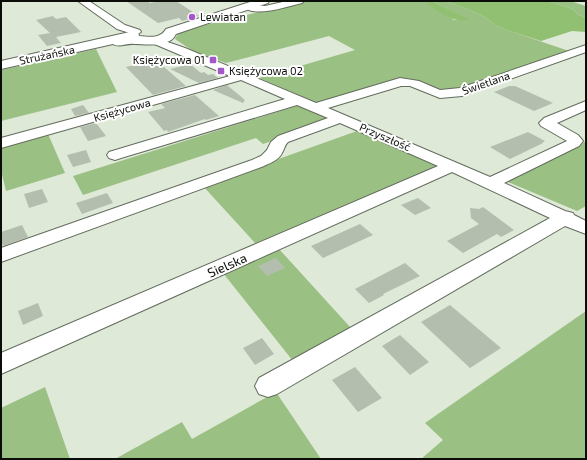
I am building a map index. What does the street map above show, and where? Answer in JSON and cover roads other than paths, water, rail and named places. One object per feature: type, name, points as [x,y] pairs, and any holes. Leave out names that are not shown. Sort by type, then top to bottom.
[{"type":"main road","name":"Strużańska","points":[[1,65],[192,24],[264,1]]},
{"type":"street","name":"Przyszłość","points":[[83,1],[124,28],[152,33],[182,50],[491,183],[586,228]]},
{"type":"street","points":[[249,7],[265,9],[299,1]]},
{"type":"street","name":"Świetlana","points":[[316,107],[405,81],[436,93],[456,93],[586,48]]},
{"type":"street","name":"Księżycowa","points":[[1,143],[244,76]]},
{"type":"street","points":[[115,155],[298,100]]},
{"type":"street","points":[[491,183],[574,143],[575,140],[573,138],[546,123],[586,105]]},
{"type":"street","points":[[1,255],[258,163],[267,159],[275,152],[276,145],[283,139],[311,130],[340,118]]},
{"type":"street","name":"Sielska","points":[[1,364],[452,166]]},
{"type":"street","points":[[268,386],[566,218]]},
{"type":"place","name":"Lewiatan","points":[[192,17]]},
{"type":"place","name":"Księżycowa 01","points":[[213,60]]},
{"type":"place","name":"Księżycowa 02","points":[[221,71]]}]
